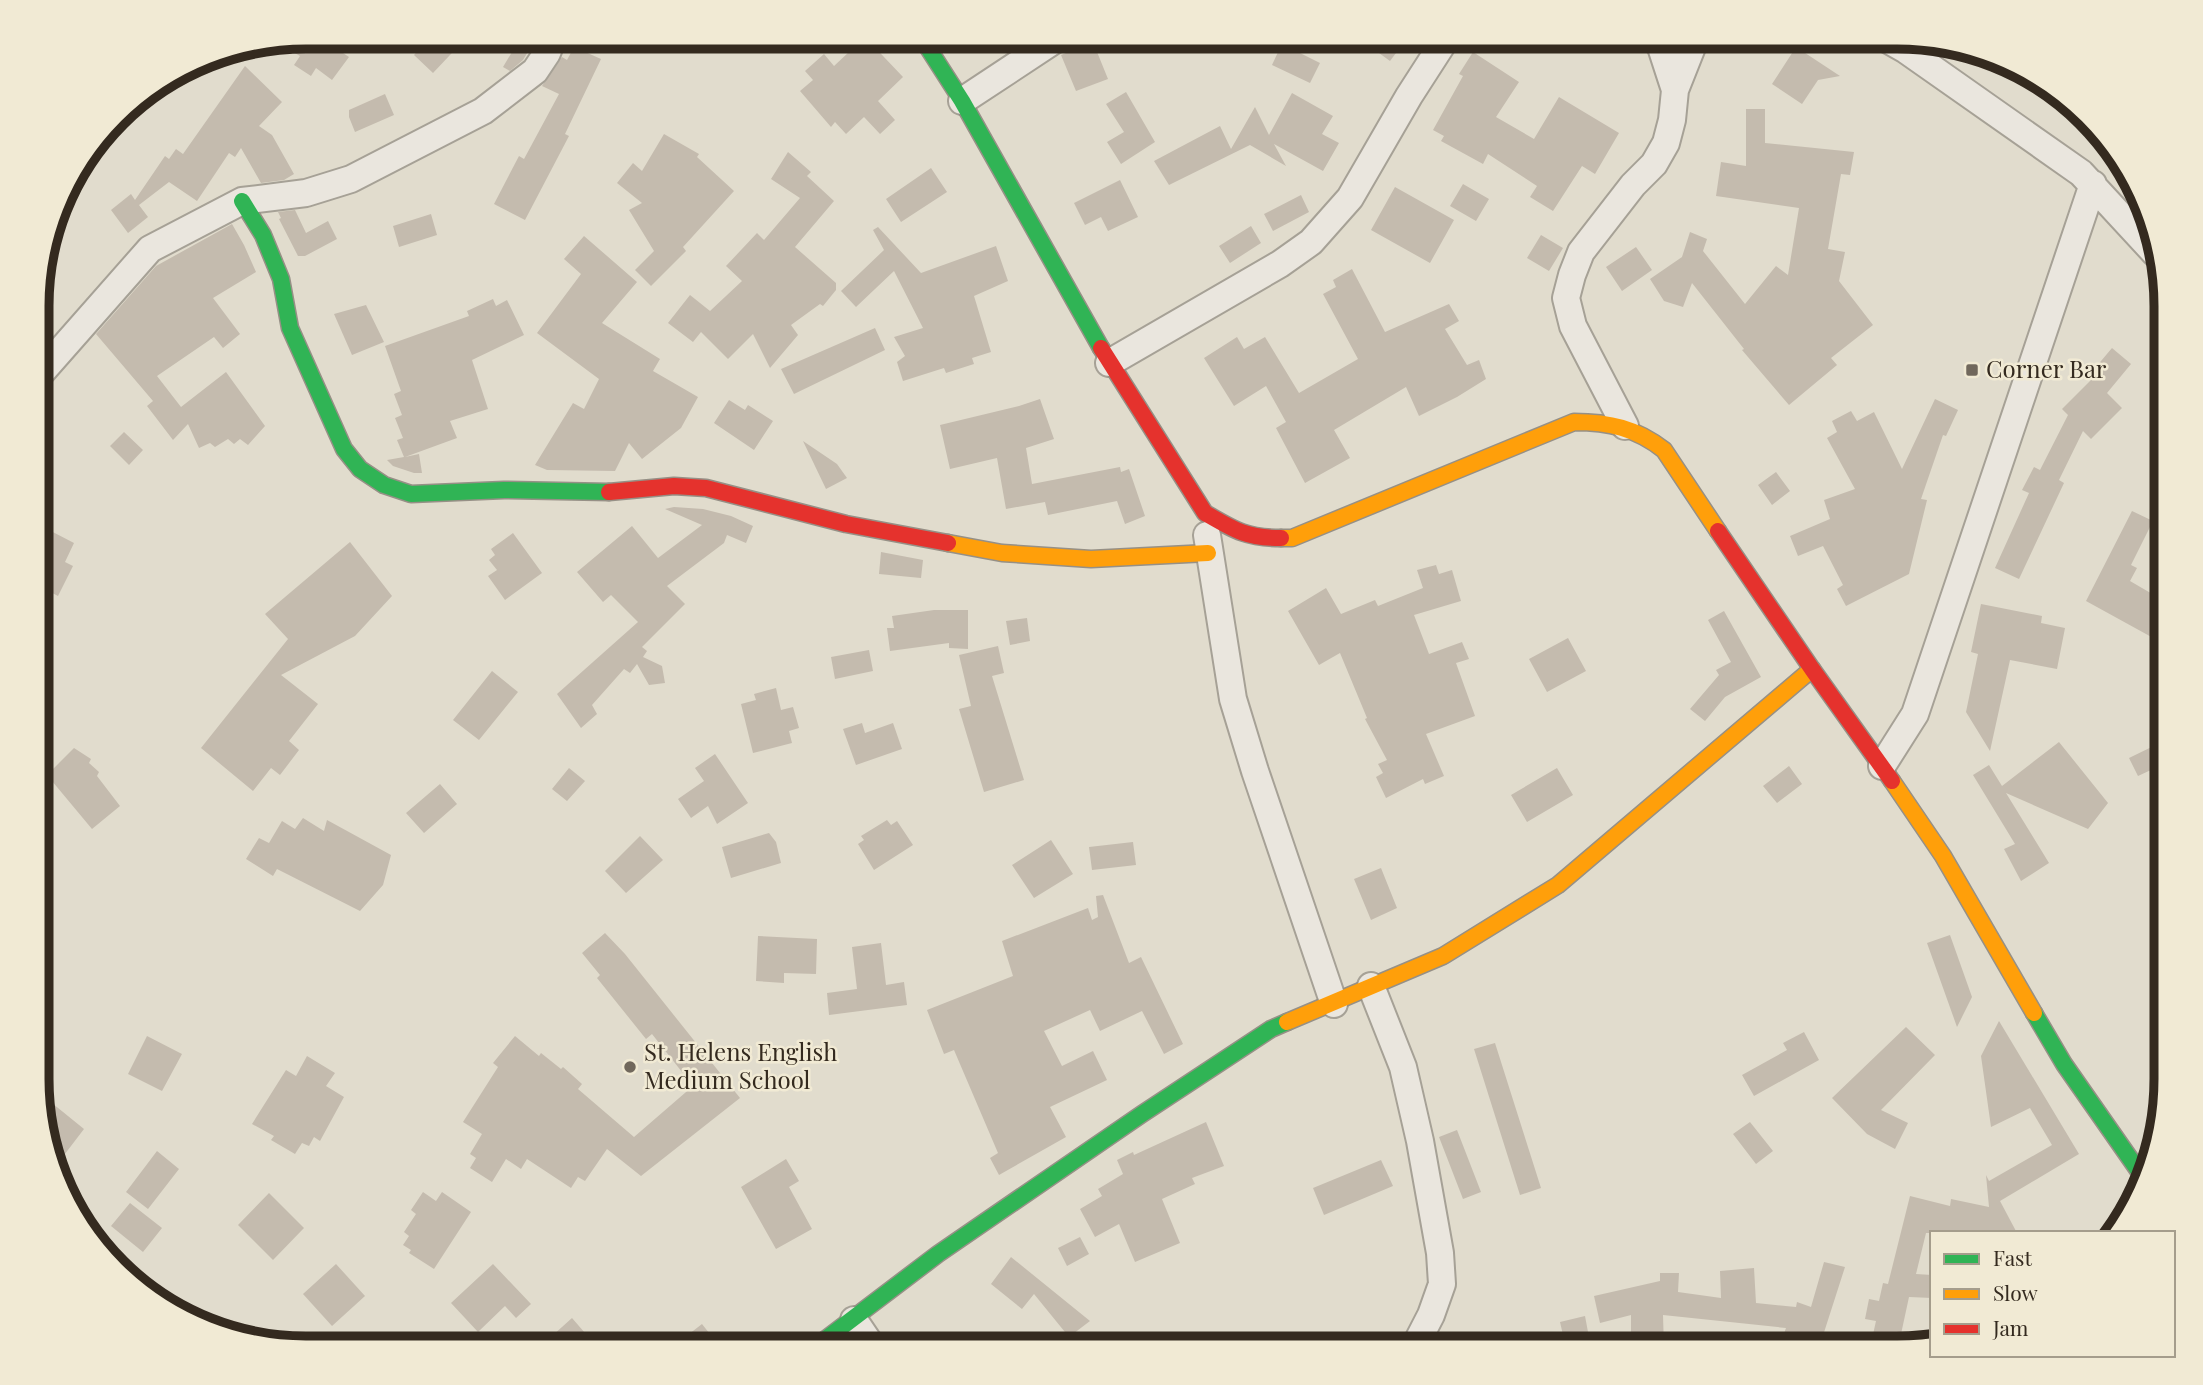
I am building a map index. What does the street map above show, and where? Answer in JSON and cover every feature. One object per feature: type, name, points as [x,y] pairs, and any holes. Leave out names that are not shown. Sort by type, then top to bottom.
[{"type":"street","points":[[49,364],[150,249],[242,201],[306,193],[351,179],[483,111],[535,71],[548,49]]},
{"type":"street","points":[[929,49],[962,101],[1109,363],[1205,513],[1227,526],[1255,538],[1292,538],[1574,422],[1625,426],[1645,435],[1664,450],[1942,856],[2064,1064],[2137,1169]]},
{"type":"street","points":[[962,101],[1041,49]]},
{"type":"street","points":[[1109,363],[1280,264],[1311,242],[1350,198],[1439,49]]},
{"type":"street","points":[[1662,49],[1675,90]]},
{"type":"street","points":[[1625,426],[1573,326],[1566,298],[1581,252],[1633,185],[1654,164],[1666,143],[1675,90],[1691,49]]},
{"type":"street","points":[[1905,50],[2093,184],[2146,243]]},
{"type":"street","points":[[1882,766],[1915,714],[2093,184]]},
{"type":"street","points":[[242,201],[263,235],[281,279],[290,328],[344,449],[359,469],[384,485],[411,494],[504,490],[603,493],[674,486],[706,488],[846,524],[1002,553],[1091,559],[1208,552]]},
{"type":"street","points":[[1205,513],[1208,552],[1233,699],[1334,1004]]},
{"type":"street","points":[[831,1336],[938,1254],[1271,1029],[1443,956],[1558,885],[1812,669]]},
{"type":"street","points":[[1371,986],[1402,1066],[1420,1141],[1440,1253],[1442,1284],[1420,1336]]},
{"type":"street","points":[[854,1320],[865,1336]]},
{"type":"building","points":[[337,49],[349,57],[332,80],[316,68],[311,76],[294,65],[300,56],[289,50]]},
{"type":"building","points":[[419,49],[456,49],[433,73],[414,55]]},
{"type":"building","points":[[514,49],[530,49],[523,60],[510,71],[503,67]]},
{"type":"building","points":[[573,49],[601,59],[565,134],[569,136],[525,220],[494,204],[519,156],[524,159],[559,94],[542,86],[562,57],[567,60]]},
{"type":"building","points":[[852,49],[876,49],[903,77],[878,101],[895,120],[880,134],[864,117],[846,134],[835,122],[831,127],[800,91],[813,80],[805,71],[824,54],[834,66]]},
{"type":"building","points":[[1076,49],[1096,49],[1108,79],[1076,91],[1061,55]]},
{"type":"building","points":[[1279,49],[1302,49],[1300,53],[1320,63],[1310,83],[1272,65]]},
{"type":"building","points":[[1374,49],[1399,49],[1390,61]]},
{"type":"building","points":[[1795,49],[1799,49],[1840,76],[1818,80],[1802,104],[1772,84]]},
{"type":"building","points":[[1473,52],[1519,82],[1496,117],[1534,139],[1559,97],[1619,133],[1595,174],[1582,166],[1553,211],[1530,197],[1537,186],[1488,154],[1483,164],[1441,141],[1444,136],[1433,130],[1463,76],[1459,74]]},
{"type":"building","points":[[245,66],[282,102],[259,126],[272,135],[294,174],[284,180],[261,183],[241,148],[235,157],[229,153],[197,201],[169,182],[139,205],[148,217],[128,233],[111,210],[131,194],[135,200],[165,156],[169,159],[176,149],[183,154]]},
{"type":"building","points":[[1126,92],[1155,142],[1121,164],[1107,142],[1124,132],[1106,104]]},
{"type":"building","points":[[1292,93],[1333,116],[1322,134],[1339,143],[1323,171],[1274,144],[1286,166],[1250,145],[1169,185],[1154,161],[1220,126],[1231,149],[1255,107],[1269,135]]},
{"type":"building","points":[[385,94],[394,115],[355,132],[349,110]]},
{"type":"building","points":[[1746,109],[1765,109],[1765,143],[1854,152],[1850,175],[1841,174],[1828,249],[1845,252],[1839,281],[1873,325],[1831,358],[1837,365],[1789,405],[1742,350],[1744,349],[1692,283],[1683,307],[1664,301],[1650,279],[1682,257],[1690,232],[1707,239],[1703,251],[1745,304],[1776,266],[1788,275],[1799,208],[1716,196],[1721,162],[1746,166]]},
{"type":"building","points":[[664,134],[699,154],[697,157],[734,191],[683,247],[686,251],[651,286],[635,270],[654,251],[629,210],[642,203],[617,183],[633,163],[642,171]]},
{"type":"building","points":[[788,152],[811,172],[807,176],[834,201],[795,247],[836,283],[836,290],[823,306],[820,304],[791,325],[798,335],[770,368],[753,334],[728,359],[701,332],[693,342],[668,323],[690,295],[710,311],[742,281],[726,266],[757,233],[764,240],[800,198],[771,179]]},
{"type":"building","points":[[931,168],[947,192],[901,222],[886,199]]},
{"type":"building","points":[[1120,180],[1138,217],[1108,231],[1101,217],[1085,225],[1074,203]]},
{"type":"building","points":[[1463,184],[1489,199],[1476,221],[1450,206]]},
{"type":"building","points":[[1395,187],[1454,220],[1430,263],[1371,230]]},
{"type":"building","points":[[1301,195],[1309,212],[1273,231],[1264,214]]},
{"type":"building","points":[[295,210],[306,233],[328,221],[337,239],[305,256],[298,256],[278,212]]},
{"type":"building","points":[[431,214],[437,235],[399,247],[393,226]]},
{"type":"building","points":[[232,224],[256,272],[213,298],[240,334],[223,348],[214,337],[157,376],[181,407],[226,372],[265,426],[248,445],[240,439],[234,444],[228,439],[215,447],[210,443],[199,448],[188,424],[173,440],[147,406],[153,401],[96,334],[156,266]]},
{"type":"building","points":[[1251,226],[1261,243],[1230,263],[1219,246]]},
{"type":"building","points":[[878,227],[921,273],[996,246],[1008,281],[974,296],[991,352],[972,358],[974,364],[946,373],[944,368],[903,381],[897,362],[905,356],[894,337],[923,328],[894,271],[856,307],[841,291],[884,250],[873,230]]},
{"type":"building","points":[[1541,235],[1563,248],[1549,271],[1527,258]]},
{"type":"building","points":[[584,236],[637,282],[602,323],[660,359],[653,371],[698,397],[681,428],[642,459],[629,443],[615,471],[547,470],[535,465],[573,403],[584,409],[599,379],[537,333],[581,274],[564,259]]},
{"type":"building","points":[[1636,247],[1652,270],[1622,291],[1606,267]]},
{"type":"building","points":[[1352,269],[1385,332],[1449,304],[1459,321],[1445,329],[1467,365],[1479,360],[1486,379],[1419,416],[1406,387],[1334,430],[1350,458],[1305,483],[1276,428],[1286,422],[1266,386],[1234,406],[1204,358],[1237,337],[1244,349],[1265,337],[1299,393],[1358,359],[1323,294],[1336,287],[1333,280]]},
{"type":"building","points":[[493,299],[496,306],[507,300],[524,335],[472,360],[488,409],[450,421],[457,438],[405,457],[419,454],[422,473],[393,466],[387,460],[404,457],[397,440],[403,438],[395,418],[402,415],[394,394],[401,391],[385,346],[469,316],[467,311]]},
{"type":"building","points":[[366,305],[384,342],[352,355],[334,314]]},
{"type":"building","points":[[875,328],[885,350],[794,394],[781,369]]},
{"type":"building","points":[[2112,348],[2131,364],[2107,393],[2122,408],[2091,439],[2083,431],[2059,480],[2064,483],[2019,579],[1995,568],[2029,493],[2022,490],[2034,467],[2040,470],[2068,415],[2062,409],[2094,377],[2090,374]]},
{"type":"building","points":[[1040,399],[1054,439],[1026,448],[1032,484],[1120,467],[1121,472],[1129,469],[1145,516],[1125,524],[1117,501],[1048,515],[1045,502],[1006,509],[997,458],[950,469],[940,425]]},
{"type":"building","points":[[1935,399],[1958,410],[1946,436],[1943,435],[1921,499],[1927,500],[1909,574],[1846,606],[1837,589],[1843,585],[1823,546],[1798,556],[1790,536],[1830,519],[1824,500],[1855,489],[1827,438],[1837,432],[1832,421],[1851,411],[1857,421],[1874,412],[1902,469]]},
{"type":"building","points":[[729,400],[745,410],[748,405],[773,421],[754,450],[714,423]]},
{"type":"building","points":[[124,432],[143,450],[129,465],[110,446]]},
{"type":"building","points":[[803,441],[837,464],[847,478],[826,489]]},
{"type":"building","points":[[1776,472],[1790,491],[1772,505],[1758,485]]},
{"type":"building","points":[[665,509],[703,509],[731,516],[753,526],[746,543],[727,535],[724,543],[667,586],[685,604],[642,647],[647,651],[643,657],[662,666],[665,683],[649,685],[637,664],[630,673],[624,669],[592,705],[597,714],[581,728],[557,694],[638,622],[611,595],[603,602],[577,572],[632,526],[658,558],[702,525]]},
{"type":"building","points":[[2132,511],[2153,521],[2131,565],[2137,568],[2130,581],[2154,595],[2154,638],[2086,601]]},
{"type":"building","points":[[49,530],[74,543],[65,562],[73,566],[58,596],[49,591]]},
{"type":"building","points":[[513,533],[542,573],[505,600],[488,576],[497,570],[489,560],[495,555],[491,549]]},
{"type":"building","points":[[350,542],[392,596],[355,636],[281,675],[318,704],[289,741],[299,750],[280,775],[271,768],[253,791],[201,748],[288,639],[265,614]]},
{"type":"building","points":[[881,552],[923,560],[921,578],[879,574]]},
{"type":"building","points":[[1436,565],[1439,574],[1452,570],[1461,601],[1414,615],[1429,654],[1462,642],[1469,659],[1456,663],[1475,716],[1426,734],[1444,776],[1425,784],[1423,779],[1386,798],[1376,777],[1383,773],[1378,764],[1387,760],[1365,719],[1367,718],[1340,653],[1319,665],[1288,611],[1326,588],[1341,614],[1375,600],[1378,606],[1423,588],[1417,570]]},
{"type":"building","points":[[1981,604],[2042,616],[2041,623],[2065,628],[2057,669],[2010,660],[1990,751],[1966,712],[1978,654],[1971,652]]},
{"type":"building","points":[[934,610],[968,610],[968,649],[949,648],[949,643],[890,651],[887,628],[894,628],[892,616]]},
{"type":"building","points":[[1724,611],[1761,677],[1725,697],[1705,721],[1690,709],[1719,675],[1716,670],[1731,662],[1708,620]]},
{"type":"building","points":[[1027,618],[1030,641],[1010,645],[1006,621]]},
{"type":"building","points":[[1568,638],[1586,671],[1547,692],[1529,659]]},
{"type":"building","points":[[998,646],[1004,673],[992,676],[1024,780],[984,792],[959,709],[971,706],[959,655]]},
{"type":"building","points":[[869,650],[873,671],[835,679],[831,657]]},
{"type":"building","points":[[492,671],[518,692],[479,740],[453,720]]},
{"type":"building","points":[[776,688],[781,710],[793,707],[799,728],[789,731],[792,743],[753,753],[741,704],[756,700],[754,694]]},
{"type":"building","points":[[862,723],[865,733],[893,723],[902,749],[856,765],[843,729]]},
{"type":"building","points":[[2059,742],[2108,803],[2088,829],[2006,793],[2049,863],[2021,881],[2004,849],[2015,844],[1973,775],[1989,765],[2002,786]]},
{"type":"building","points":[[2154,746],[2154,769],[2138,776],[2129,758]]},
{"type":"building","points":[[74,748],[91,759],[89,763],[99,772],[97,776],[120,806],[92,829],[49,777],[49,773]]},
{"type":"building","points":[[715,754],[748,803],[717,824],[708,806],[691,818],[678,799],[704,781],[695,768]]},
{"type":"building","points":[[1789,766],[1802,784],[1777,803],[1763,786]]},
{"type":"building","points":[[569,768],[585,781],[567,801],[552,789]]},
{"type":"building","points":[[1557,768],[1573,795],[1527,822],[1511,795]]},
{"type":"building","points":[[440,784],[457,804],[424,833],[406,813]]},
{"type":"building","points":[[303,818],[324,831],[327,820],[391,855],[383,885],[360,911],[277,869],[273,876],[246,859],[259,838],[269,843],[282,821],[295,829]]},
{"type":"building","points":[[887,820],[891,825],[897,821],[913,845],[874,870],[858,844],[864,840],[861,836]]},
{"type":"building","points":[[769,833],[776,842],[781,863],[731,878],[722,847]]},
{"type":"building","points":[[640,836],[663,860],[626,893],[605,871]]},
{"type":"building","points":[[1051,840],[1073,874],[1034,898],[1012,865]]},
{"type":"building","points":[[1133,842],[1136,865],[1092,870],[1089,847]]},
{"type":"building","points":[[1381,868],[1397,908],[1371,920],[1354,879]]},
{"type":"building","points":[[1103,895],[1129,963],[1141,957],[1183,1044],[1164,1054],[1142,1011],[1100,1031],[1090,1010],[1044,1031],[1062,1066],[1093,1051],[1107,1080],[1050,1107],[1066,1137],[999,1175],[990,1158],[998,1153],[954,1050],[944,1054],[927,1010],[1013,976],[1002,941],[1088,908],[1092,920],[1098,917],[1096,896]]},
{"type":"building","points":[[605,933],[625,954],[740,1098],[641,1176],[607,1149],[585,1181],[578,1177],[571,1188],[527,1159],[521,1169],[506,1159],[492,1182],[470,1168],[476,1158],[470,1154],[482,1134],[463,1122],[498,1067],[493,1063],[515,1036],[539,1056],[541,1053],[561,1069],[563,1067],[582,1084],[578,1089],[634,1137],[693,1086],[652,1034],[646,1039],[597,978],[600,975],[582,953]]},
{"type":"building","points":[[1950,935],[1972,997],[1957,1027],[1927,943]]},
{"type":"building","points":[[758,936],[817,939],[816,974],[784,973],[784,983],[756,981]]},
{"type":"building","points":[[881,943],[886,985],[904,982],[907,1005],[829,1015],[827,993],[857,989],[852,947]]},
{"type":"building","points":[[1999,1021],[2079,1154],[2000,1201],[2016,1231],[1926,1233],[1916,1274],[1930,1275],[1930,1298],[1909,1297],[1901,1336],[1873,1336],[1876,1321],[1865,1319],[1869,1299],[1879,1301],[1883,1283],[1888,1284],[1910,1196],[1950,1206],[1951,1199],[1989,1207],[1986,1175],[1989,1181],[2052,1145],[2030,1108],[1991,1127],[1981,1056]]},
{"type":"building","points":[[1906,1027],[1935,1055],[1881,1110],[1908,1123],[1895,1149],[1867,1134],[1832,1098]]},
{"type":"building","points":[[1804,1032],[1819,1060],[1754,1096],[1742,1075],[1787,1050],[1783,1043]]},
{"type":"building","points":[[147,1036],[182,1054],[162,1091],[128,1074]]},
{"type":"building","points":[[1495,1043],[1541,1188],[1520,1195],[1474,1049]]},
{"type":"building","points":[[307,1056],[335,1073],[326,1086],[344,1097],[320,1141],[314,1137],[309,1146],[302,1143],[295,1154],[271,1140],[274,1136],[252,1124],[286,1070],[296,1076]]},
{"type":"building","points":[[50,1102],[84,1129],[62,1158]]},
{"type":"building","points":[[1206,1122],[1224,1166],[1192,1178],[1195,1184],[1162,1199],[1180,1243],[1135,1262],[1119,1224],[1095,1237],[1080,1209],[1102,1196],[1098,1189],[1123,1174],[1117,1160]]},
{"type":"building","points":[[1750,1122],[1773,1151],[1756,1164],[1733,1134]]},
{"type":"building","points":[[1457,1130],[1481,1192],[1463,1199],[1439,1137]]},
{"type":"building","points":[[157,1151],[179,1169],[148,1209],[126,1192]]},
{"type":"building","points":[[786,1159],[799,1181],[789,1187],[812,1229],[776,1249],[741,1187]]},
{"type":"building","points":[[1381,1160],[1393,1186],[1324,1215],[1313,1188]]},
{"type":"building","points":[[423,1192],[436,1201],[442,1192],[471,1212],[434,1269],[409,1253],[411,1250],[403,1245],[409,1236],[404,1232],[416,1214],[411,1210]]},
{"type":"building","points":[[269,1193],[304,1228],[273,1260],[238,1225]]},
{"type":"building","points":[[130,1203],[162,1228],[143,1252],[111,1226]]},
{"type":"building","points":[[1080,1237],[1089,1254],[1067,1266],[1058,1248]]},
{"type":"building","points":[[1011,1257],[1090,1321],[1068,1336],[1034,1294],[1022,1309],[991,1284]]},
{"type":"building","points":[[1824,1262],[1845,1267],[1823,1336],[1783,1336],[1786,1328],[1663,1315],[1664,1336],[1631,1336],[1631,1315],[1600,1323],[1594,1296],[1660,1281],[1660,1273],[1679,1273],[1678,1292],[1721,1298],[1720,1271],[1754,1268],[1756,1303],[1796,1307],[1797,1302],[1811,1307]]},
{"type":"building","points":[[336,1264],[365,1296],[332,1326],[303,1294]]},
{"type":"building","points":[[493,1264],[531,1304],[516,1318],[505,1306],[478,1332],[451,1303]]},
{"type":"building","points":[[1585,1316],[1589,1336],[1563,1336],[1560,1322]]},
{"type":"building","points":[[572,1318],[588,1336],[552,1336]]},
{"type":"building","points":[[702,1324],[712,1336],[686,1336]]},
{"type":"traffic: fast","points":[[929,49],[962,101],[1101,348]]},
{"type":"traffic: fast","points":[[242,201],[263,235],[281,279],[290,328],[344,449],[360,469],[384,485],[411,494],[504,490],[609,492]]},
{"type":"traffic: fast","points":[[2034,1013],[2064,1064],[2137,1169]]},
{"type":"traffic: fast","points":[[830,1336],[938,1254],[1142,1114],[1271,1029],[1287,1022]]},
{"type":"traffic: slow","points":[[1281,538],[1292,538],[1574,422],[1599,423],[1622,428],[1654,442],[1664,450],[1718,531]]},
{"type":"traffic: slow","points":[[948,543],[1002,553],[1091,559],[1208,553]]},
{"type":"traffic: slow","points":[[1287,1022],[1443,956],[1558,885],[1812,669]]},
{"type":"traffic: slow","points":[[1892,781],[1943,856],[2034,1013]]},
{"type":"traffic: jam","points":[[1101,348],[1205,513],[1241,532],[1281,538]]},
{"type":"traffic: jam","points":[[609,492],[674,486],[706,488],[846,524],[948,543]]},
{"type":"traffic: jam","points":[[1718,531],[1892,781]]},
{"type":"place","name":"Corner Bar","points":[[1972,370]]},
{"type":"place","name":"St. Helens English Medium School","points":[[630,1067]]}]
